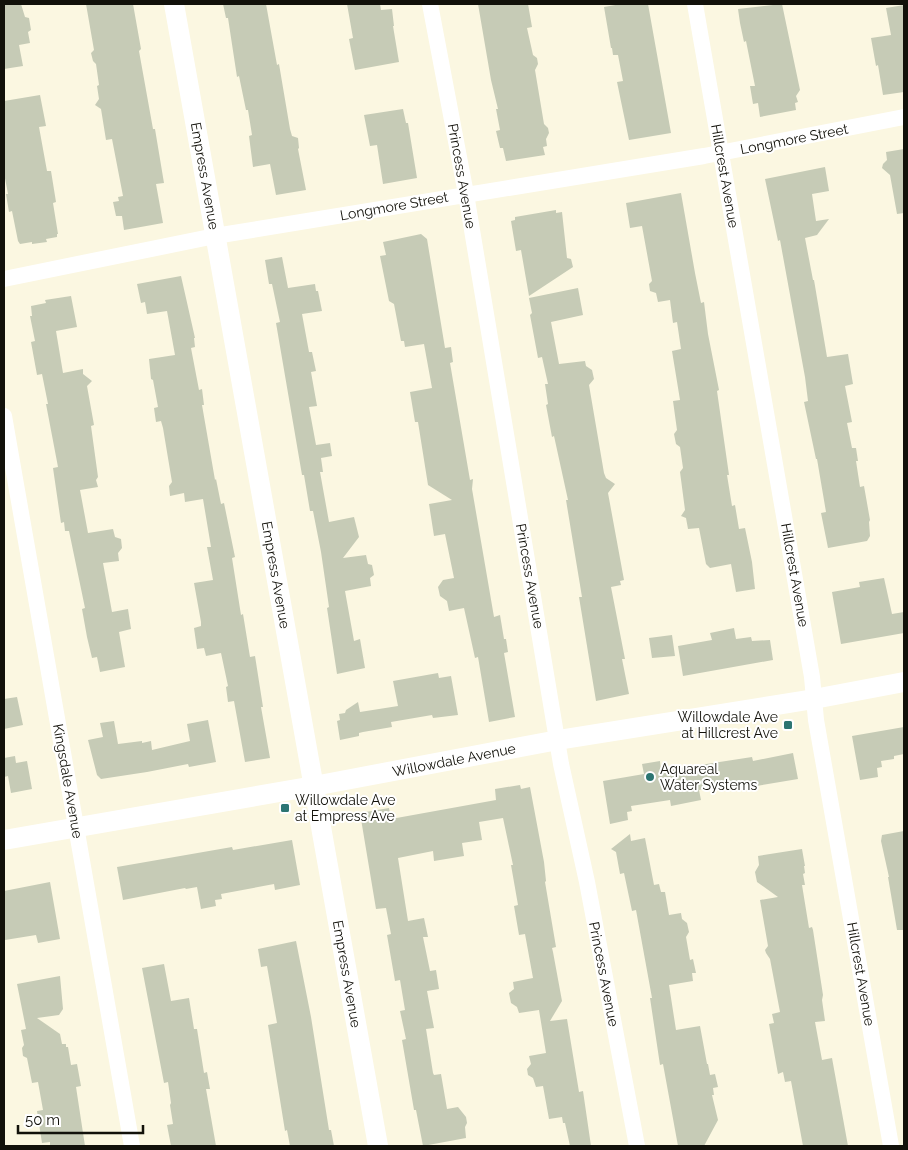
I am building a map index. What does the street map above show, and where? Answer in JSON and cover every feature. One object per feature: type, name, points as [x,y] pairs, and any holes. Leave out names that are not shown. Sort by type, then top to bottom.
[{"type":"street","name":"Empress Avenue","points":[[174,4],[378,1146]]},
{"type":"street","name":"Princess Avenue","points":[[430,4],[466,194],[561,764],[587,882],[637,1146]]},
{"type":"street","name":"Hillcrest Avenue","points":[[695,4],[812,677],[816,720],[891,1146]]},
{"type":"street","name":"Longmore Street","points":[[4,279],[215,236],[721,153],[904,117]]},
{"type":"street","name":"Kingsdale Avenue","points":[[4,416],[132,1146]]},
{"type":"street","name":"Willowdale Avenue","points":[[4,840],[314,786],[558,740],[814,699],[904,682]]},
{"type":"building","points":[[4,4],[21,4],[25,17],[29,18],[31,30],[28,32],[30,43],[19,45],[23,66],[4,69]]},
{"type":"building","points":[[86,4],[133,4],[141,49],[139,51],[164,183],[156,184],[163,223],[124,230],[122,216],[116,216],[113,202],[119,201],[118,197],[123,196],[112,139],[106,140],[101,109],[95,105],[99,99],[97,86],[99,85],[96,64],[91,53],[94,50]]},
{"type":"building","points":[[223,4],[266,4],[290,129],[292,136],[298,138],[298,149],[306,190],[276,195],[270,164],[253,167],[249,136],[252,135],[248,110],[246,110],[239,76],[237,77],[228,18],[226,18]]},
{"type":"building","points":[[347,4],[380,4],[381,10],[392,9],[399,62],[355,70],[349,39],[353,38]]},
{"type":"building","points":[[478,4],[528,4],[532,27],[527,28],[533,55],[537,58],[538,64],[535,70],[544,124],[548,128],[549,133],[546,139],[547,146],[543,147],[545,155],[506,161],[503,148],[500,148],[496,131],[500,130],[496,109],[498,109]]},
{"type":"building","points":[[621,4],[648,4],[671,133],[629,140],[617,82],[623,81],[618,55],[613,55],[611,48],[604,7]]},
{"type":"building","points":[[782,4],[800,90],[796,96],[798,102],[795,103],[796,110],[760,117],[758,103],[753,104],[750,86],[755,86],[738,9]]},
{"type":"building","points":[[904,5],[904,92],[883,95],[871,38],[891,35],[886,8]]},
{"type":"building","points":[[40,95],[46,126],[39,127],[47,171],[51,171],[56,202],[53,203],[58,234],[57,237],[46,239],[47,242],[20,244],[12,211],[9,212],[6,194],[8,194],[4,173],[4,101]]},
{"type":"building","points":[[403,109],[406,123],[408,123],[417,178],[383,184],[377,145],[370,146],[364,115]]},
{"type":"building","points":[[904,149],[904,213],[897,214],[890,175],[882,168],[887,160],[886,152]]},
{"type":"building","points":[[825,167],[829,191],[812,194],[816,221],[829,219],[817,235],[805,238],[827,357],[848,354],[853,384],[845,386],[852,422],[847,423],[852,448],[856,448],[860,487],[864,486],[870,520],[870,536],[867,541],[828,548],[821,513],[826,512],[817,459],[804,402],[808,401],[805,377],[780,240],[778,241],[765,179]]},
{"type":"building","points":[[681,193],[701,303],[704,302],[719,390],[717,391],[732,506],[735,505],[739,529],[745,528],[755,589],[736,592],[731,564],[710,568],[706,564],[699,528],[688,529],[686,518],[681,516],[685,510],[680,472],[683,468],[680,447],[676,444],[674,434],[677,430],[673,401],[680,400],[672,351],[681,349],[677,322],[673,323],[670,300],[658,302],[656,293],[650,291],[649,284],[652,281],[642,226],[630,228],[626,203]]},
{"type":"building","points":[[556,210],[556,213],[562,212],[567,258],[571,259],[573,267],[529,296],[521,250],[516,251],[511,221],[515,220],[515,217]]},
{"type":"building","points":[[421,234],[427,239],[445,348],[451,347],[453,362],[450,363],[470,480],[473,479],[472,489],[494,617],[500,615],[508,652],[504,653],[515,717],[489,722],[478,657],[475,658],[464,608],[449,611],[447,601],[440,596],[438,587],[443,580],[454,578],[445,534],[434,536],[429,504],[452,500],[428,485],[418,422],[415,422],[410,392],[432,388],[424,344],[405,347],[404,341],[401,341],[394,304],[389,301],[380,256],[386,255],[383,242]]},
{"type":"building","points":[[282,257],[288,288],[315,284],[322,311],[302,314],[309,352],[312,352],[316,371],[311,372],[317,406],[309,407],[316,445],[330,443],[332,456],[321,458],[323,472],[320,472],[329,522],[354,517],[359,537],[343,558],[366,555],[368,564],[372,565],[374,575],[370,578],[371,586],[345,591],[354,641],[360,639],[365,668],[337,674],[321,552],[313,511],[310,511],[304,475],[302,475],[276,323],[280,322],[272,284],[269,284],[265,260]]},
{"type":"building","points":[[181,276],[195,338],[195,347],[191,348],[199,390],[202,389],[204,405],[202,405],[215,480],[221,504],[224,503],[235,557],[232,558],[241,615],[243,614],[250,657],[255,656],[270,758],[245,762],[234,701],[228,702],[226,687],[228,686],[221,653],[206,656],[204,648],[197,649],[194,628],[201,626],[201,622],[194,583],[213,580],[207,547],[211,547],[203,499],[185,502],[184,493],[170,496],[169,486],[172,482],[163,428],[161,421],[156,422],[154,408],[158,407],[153,380],[151,379],[149,359],[175,355],[167,311],[147,314],[145,302],[141,303],[137,284]]},
{"type":"building","points":[[578,288],[583,315],[551,322],[559,364],[585,361],[586,366],[592,370],[594,379],[589,385],[604,473],[606,478],[615,484],[608,493],[624,580],[620,581],[621,585],[611,587],[625,659],[622,659],[629,694],[596,701],[579,597],[582,597],[566,500],[568,500],[554,436],[552,437],[546,405],[548,404],[545,384],[548,384],[542,357],[538,358],[530,315],[532,313],[529,298]]},
{"type":"building","points":[[71,296],[77,327],[56,331],[63,373],[83,369],[83,374],[92,381],[87,386],[94,425],[91,426],[98,477],[96,480],[98,487],[80,490],[88,533],[113,529],[115,537],[121,539],[122,548],[118,553],[119,561],[103,563],[112,612],[128,609],[131,629],[119,632],[125,667],[100,672],[97,657],[92,658],[87,637],[82,609],[85,608],[69,531],[65,531],[64,522],[61,523],[53,468],[58,467],[46,404],[48,404],[42,374],[37,375],[31,342],[35,341],[30,316],[32,316],[31,306],[46,303],[45,300]]},
{"type":"building","points":[[884,578],[892,614],[904,612],[904,633],[841,644],[832,592],[860,587],[859,582]]},
{"type":"building","points":[[734,628],[736,639],[751,637],[752,641],[770,640],[773,660],[683,676],[678,646],[712,640],[710,633]]},
{"type":"building","points":[[672,635],[675,656],[652,658],[649,638]]},
{"type":"building","points":[[438,673],[439,678],[451,676],[458,715],[433,718],[432,715],[391,722],[392,727],[359,733],[359,736],[340,740],[337,721],[340,720],[339,714],[345,713],[346,710],[358,702],[360,712],[398,706],[393,681]]},
{"type":"building","points":[[17,697],[23,725],[4,729],[4,699]]},
{"type":"building","points":[[208,720],[216,762],[189,767],[188,764],[101,779],[97,775],[88,740],[103,737],[100,723],[114,721],[118,744],[151,741],[152,750],[190,741],[187,724]]},
{"type":"building","points":[[904,727],[904,754],[894,756],[894,759],[881,761],[882,767],[877,768],[878,777],[860,780],[852,736]]},
{"type":"building","points":[[793,753],[798,779],[738,789],[738,784],[699,790],[701,800],[671,806],[670,800],[631,806],[632,811],[627,812],[628,820],[610,824],[603,781],[644,774],[642,764],[660,761],[661,771],[752,757],[753,761]]},
{"type":"building","points":[[15,756],[16,763],[27,761],[32,789],[11,793],[8,776],[4,777],[4,758]]},
{"type":"building","points":[[520,785],[521,789],[530,787],[544,862],[545,882],[556,947],[552,948],[562,1001],[550,1021],[567,1019],[579,1092],[583,1091],[591,1146],[570,1146],[562,1117],[549,1119],[543,1086],[536,1087],[533,1078],[528,1075],[527,1069],[531,1064],[529,1056],[546,1053],[539,1010],[519,1013],[517,1007],[511,1003],[509,993],[514,989],[513,982],[533,978],[525,934],[519,935],[514,906],[518,905],[511,865],[513,865],[503,818],[479,822],[482,840],[462,843],[464,856],[434,861],[433,851],[398,858],[408,921],[424,918],[428,937],[423,937],[430,971],[436,970],[439,989],[427,991],[434,1028],[426,1029],[433,1073],[434,1075],[441,1074],[447,1109],[458,1107],[466,1117],[467,1123],[465,1127],[466,1138],[423,1146],[416,1110],[414,1110],[402,1040],[406,1039],[400,1011],[405,1010],[400,980],[395,981],[387,935],[391,934],[386,908],[376,909],[360,813],[389,808],[391,819],[496,800],[495,789]]},
{"type":"building","points":[[904,831],[904,930],[897,930],[889,877],[881,841],[882,835]]},
{"type":"building","points":[[630,834],[631,841],[645,838],[654,885],[659,884],[661,892],[665,892],[669,915],[681,913],[682,919],[687,923],[689,932],[686,937],[690,960],[693,959],[696,973],[692,973],[693,981],[669,985],[676,1030],[700,1026],[710,1075],[715,1074],[718,1087],[713,1088],[714,1095],[712,1095],[718,1120],[704,1146],[678,1146],[663,1064],[660,1065],[650,998],[652,998],[636,910],[632,911],[624,873],[620,874],[616,852],[611,849]]},
{"type":"building","points":[[292,840],[300,885],[275,890],[274,884],[221,894],[222,899],[215,900],[216,906],[201,909],[197,887],[123,900],[117,867],[232,847],[233,850]]},
{"type":"building","points":[[802,849],[805,866],[805,873],[803,874],[805,885],[802,885],[809,928],[812,927],[813,930],[825,1021],[815,1022],[822,1060],[832,1058],[848,1146],[803,1146],[791,1081],[785,1082],[783,1072],[778,1074],[769,1024],[774,1023],[772,1014],[780,1012],[770,959],[765,950],[768,946],[760,900],[778,897],[757,882],[755,872],[759,865],[758,856]]},
{"type":"building","points":[[50,882],[60,939],[38,943],[36,935],[5,940],[4,891]]},
{"type":"building","points":[[296,941],[311,1017],[329,1130],[331,1130],[334,1146],[290,1146],[287,1130],[285,1131],[268,1025],[277,1023],[267,966],[261,967],[258,949]]},
{"type":"building","points":[[164,964],[171,1001],[189,998],[194,1029],[197,1029],[204,1073],[207,1072],[210,1089],[206,1089],[216,1146],[171,1146],[167,1125],[173,1124],[168,1082],[164,1083],[142,968]]},
{"type":"building","points":[[60,976],[63,1009],[59,1015],[37,1018],[60,1034],[62,1044],[66,1044],[66,1047],[68,1047],[71,1065],[77,1064],[81,1086],[76,1087],[85,1146],[50,1146],[50,1142],[42,1143],[37,1111],[43,1110],[38,1082],[32,1083],[27,1058],[23,1056],[22,1048],[24,1045],[21,1030],[26,1029],[17,984]]},
{"type":"place","name":"Willowdale Ave at Hillcrest Ave","points":[[788,725]]},
{"type":"place","name":"Aquareal Water Systems","points":[[650,777]]},
{"type":"place","name":"Willowdale Ave at Empress Ave","points":[[285,808]]}]
